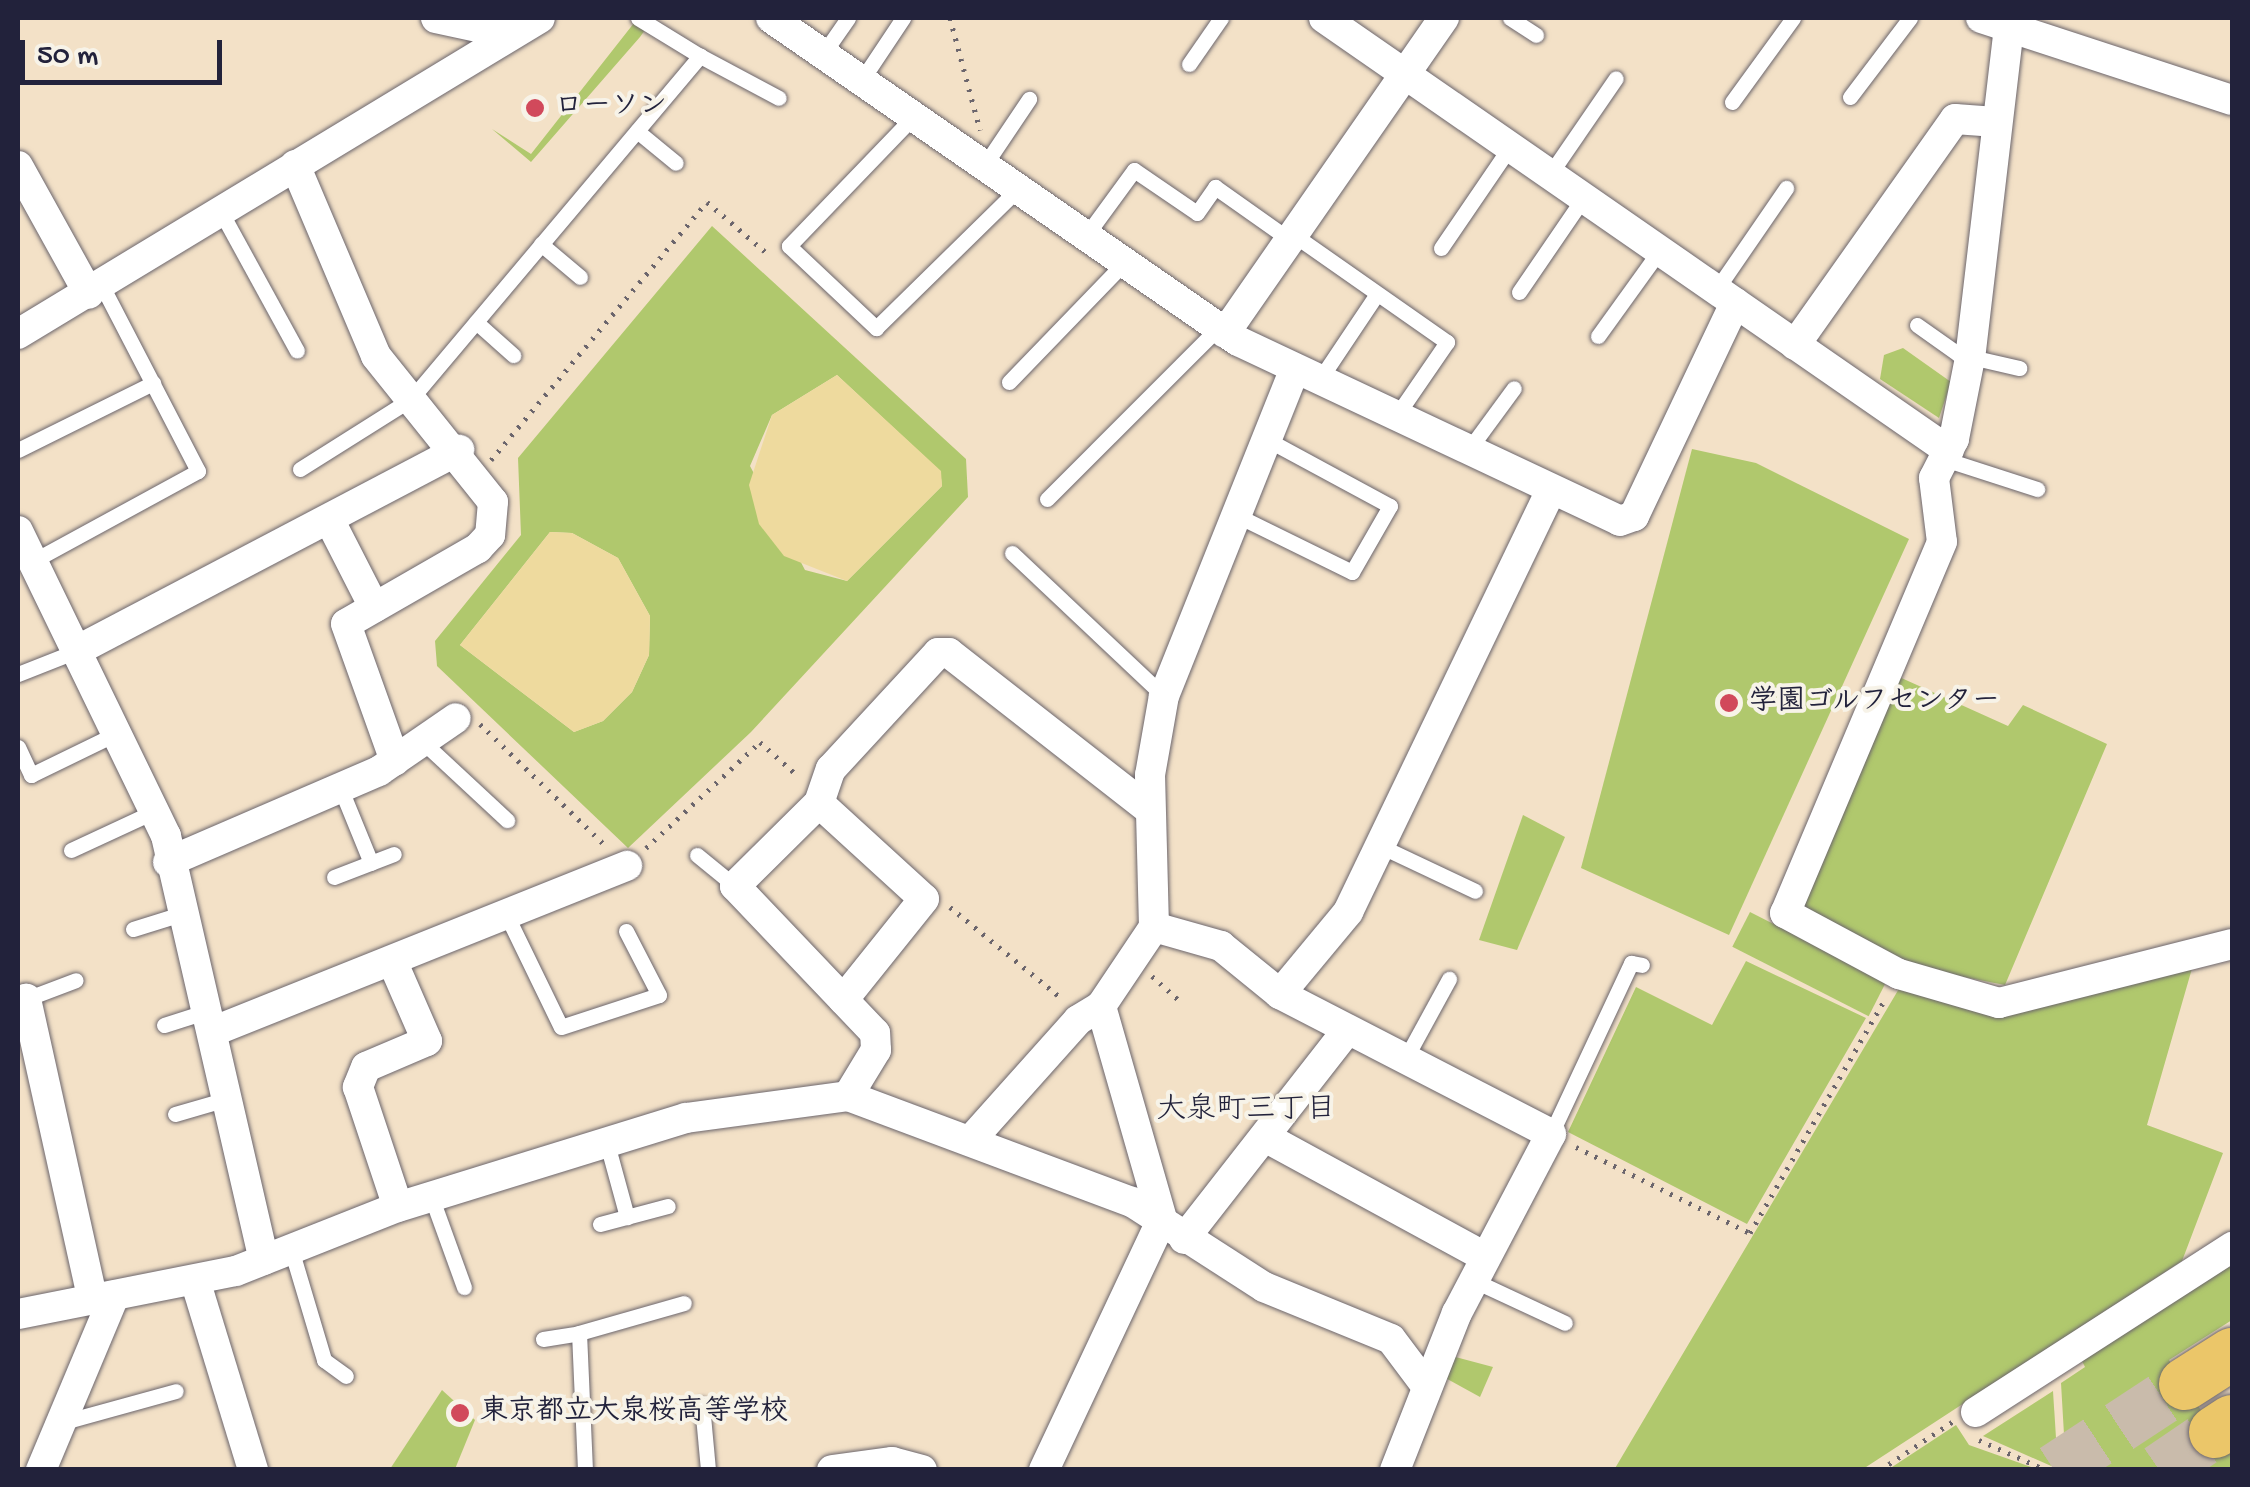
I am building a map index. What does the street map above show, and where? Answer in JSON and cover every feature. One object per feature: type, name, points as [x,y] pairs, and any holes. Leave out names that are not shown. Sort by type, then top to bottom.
[{"type":"highway","points":[[2185,1384],[2232,1354]]},
{"type":"street","points":[[436,18],[480,40]]},
{"type":"street","points":[[18,334],[221,212],[480,40],[510,34],[540,18]]},
{"type":"street","points":[[771,18],[913,117],[990,156],[1017,190],[1222,330],[1305,378],[1620,521],[1634,516],[1725,296]]},
{"type":"street","points":[[1324,18],[1796,345],[1946,455]]},
{"type":"street","points":[[1222,330],[1292,238],[1444,18]]},
{"type":"street","points":[[2232,100],[1995,22],[1996,122],[1970,358],[1946,455],[1934,478],[1942,542],[1785,907],[1899,974],[1999,1003],[2232,944]]},
{"type":"street","points":[[1796,345],[1955,119],[1996,122]]},
{"type":"street","points":[[295,164],[376,356],[469,462],[493,502],[490,535],[346,624],[395,761]]},
{"type":"street","points":[[18,166],[95,290]]},
{"type":"street","points":[[970,1141],[1092,1012],[1135,960],[1154,927],[1150,810],[1164,696],[1268,440],[1305,378]]},
{"type":"street","points":[[76,651],[330,522],[469,462]]},
{"type":"street","points":[[1280,994],[1348,912],[1551,490]]},
{"type":"street","points":[[330,522],[374,607]]},
{"type":"street","points":[[18,531],[155,811],[178,916],[278,1254]]},
{"type":"street","points":[[848,1096],[876,1050],[875,1034],[736,886],[821,797],[831,769],[944,651],[1150,810]]},
{"type":"street","points":[[168,862],[395,761],[456,718]]},
{"type":"street","points":[[821,797],[924,900],[843,1000]]},
{"type":"street","points":[[211,1021],[393,963],[627,866]]},
{"type":"street","points":[[1154,927],[1221,946],[1280,994],[1346,1032],[1551,1134],[1480,1269],[1395,1470]]},
{"type":"street","points":[[393,963],[426,1041],[366,1067],[358,1087],[398,1207]]},
{"type":"street","points":[[22,1001],[103,1298],[41,1470]]},
{"type":"street","points":[[1092,1012],[1173,1229]]},
{"type":"street","points":[[1044,1470],[1173,1229],[1265,1137],[1346,1032]]},
{"type":"street","points":[[18,1317],[195,1280],[278,1254],[398,1207],[606,1140],[746,1106],[848,1096],[970,1141],[1173,1229],[1264,1287],[1391,1338],[1427,1388]]},
{"type":"street","points":[[1265,1137],[1480,1269]]},
{"type":"street","points":[[1974,1425],[2232,1247]]},
{"type":"street","points":[[195,1280],[253,1470]]},
{"type":"street","points":[[832,1470],[905,1467]]},
{"type":"lane","points":[[638,18],[779,98]]},
{"type":"lane","points":[[822,54],[848,18]]},
{"type":"lane","points":[[860,80],[904,18]]},
{"type":"lane","points":[[1189,64],[1221,18]]},
{"type":"lane","points":[[1510,18],[1536,35]]},
{"type":"lane","points":[[1732,102],[1793,18]]},
{"type":"lane","points":[[1850,97],[1910,18]]},
{"type":"lane","points":[[300,469],[412,398],[700,56]]},
{"type":"lane","points":[[1550,174],[1616,78]]},
{"type":"lane","points":[[990,156],[1030,99]]},
{"type":"lane","points":[[913,117],[789,246],[879,330],[1017,190]]},
{"type":"lane","points":[[636,132],[676,163]]},
{"type":"lane","points":[[1441,248],[1510,146]]},
{"type":"lane","points":[[1085,237],[1134,170],[1197,213],[1216,187],[1447,342],[1394,420]]},
{"type":"lane","points":[[1725,296],[1786,188]]},
{"type":"lane","points":[[1519,292],[1584,198]]},
{"type":"lane","points":[[221,212],[297,351]]},
{"type":"lane","points":[[542,244],[580,277]]},
{"type":"lane","points":[[1598,336],[1660,250]]},
{"type":"lane","points":[[1008,382],[1123,264]]},
{"type":"lane","points":[[32,561],[192,480],[198,472],[152,383],[95,290]]},
{"type":"lane","points":[[1305,378],[1377,294]]},
{"type":"lane","points":[[476,322],[513,355]]},
{"type":"lane","points":[[1918,325],[1970,358],[2018,368]]},
{"type":"lane","points":[[1047,499],[1222,330]]},
{"type":"lane","points":[[18,450],[152,383]]},
{"type":"lane","points":[[1467,452],[1514,388]]},
{"type":"lane","points":[[1238,516],[1352,572],[1390,506],[1268,440]]},
{"type":"lane","points":[[1946,455],[2037,489]]},
{"type":"lane","points":[[1012,553],[1164,696]]},
{"type":"lane","points":[[18,674],[76,651]]},
{"type":"lane","points":[[18,747],[30,775],[117,732]]},
{"type":"lane","points":[[422,742],[507,820]]},
{"type":"lane","points":[[340,787],[371,863]]},
{"type":"lane","points":[[71,850],[155,811]]},
{"type":"lane","points":[[1380,846],[1475,891]]},
{"type":"lane","points":[[334,878],[394,854]]},
{"type":"lane","points":[[696,855],[736,886]]},
{"type":"lane","points":[[134,929],[178,916]]},
{"type":"lane","points":[[508,916],[562,1027],[659,995],[626,931]]},
{"type":"lane","points":[[1551,1134],[1631,964],[1642,965]]},
{"type":"lane","points":[[1403,1063],[1450,979]]},
{"type":"lane","points":[[22,1001],[76,980]]},
{"type":"lane","points":[[164,1024],[211,1021]]},
{"type":"lane","points":[[174,1114],[230,1098]]},
{"type":"lane","points":[[606,1140],[628,1217]]},
{"type":"lane","points":[[431,1196],[464,1288]]},
{"type":"lane","points":[[600,1224],[668,1206]]},
{"type":"lane","points":[[278,1254],[324,1360],[346,1376]]},
{"type":"lane","points":[[1480,1269],[1565,1323]]},
{"type":"lane","points":[[543,1339],[684,1303]]},
{"type":"lane","points":[[579,1332],[585,1470]]},
{"type":"lane","points":[[56,1424],[176,1392]]},
{"type":"lane","points":[[702,1405],[708,1470]]},
{"type":"path","points":[[950,18],[980,136],[990,156]]},
{"type":"path","points":[[469,462],[708,202],[772,258],[789,246]]},
{"type":"path","points":[[456,718],[466,710],[627,866],[760,742],[821,797]]},
{"type":"path","points":[[924,900],[943,902],[1092,1012]]},
{"type":"path","points":[[1135,960],[1180,1001]]},
{"type":"path","points":[[1551,1134],[1750,1233],[1899,974]]},
{"type":"path","points":[[1974,1425],[2046,1470]]},
{"type":"green space","points":[[634,23],[645,30],[640,37],[531,162],[492,129],[531,154]]},
{"type":"green space","points":[[712,226],[966,459],[968,497],[751,732],[628,848],[437,666],[435,641],[521,535],[518,458]],"holes":[[[837,375],[940,471],[942,486],[847,581],[805,570],[750,466],[772,415]],[[550,532],[572,533],[618,558],[650,616],[649,655],[632,692],[603,721],[574,732],[460,645]]]},
{"type":"green space","points":[[1903,348],[1951,382],[1939,418],[1880,379],[1884,355]]},
{"type":"green space","name":"学園ゴルフセンター","points":[[1692,449],[1756,463],[1909,539],[1729,935],[1581,868]]},
{"type":"green space","points":[[1897,676],[2008,726],[2023,705],[2107,744],[2005,985],[1922,969],[1798,910]]},
{"type":"green space","points":[[1523,815],[1565,837],[1517,950],[1479,940]]},
{"type":"green space","points":[[1750,912],[1886,981],[1869,1016],[1732,947]]},
{"type":"green space","points":[[1746,961],[1866,1018],[1747,1224],[1568,1132],[1636,987],[1712,1025]]},
{"type":"green space","points":[[2193,965],[2147,1125],[2223,1153],[2182,1261],[1863,1469],[1614,1470],[1900,987],[1998,1016]]},
{"type":"green space","points":[[2232,1263],[2232,1320],[2169,1360],[2223,1445],[2232,1440],[2232,1469],[2066,1469],[2061,1383],[2085,1367],[2081,1359]]},
{"type":"green space","points":[[1448,1355],[1493,1367],[1480,1397],[1440,1375]]},
{"type":"green space","points":[[442,1390],[475,1420],[455,1469],[390,1469]]},
{"type":"green space","points":[[2053,1391],[2058,1469],[1983,1436]]},
{"type":"green space","points":[[1956,1425],[1969,1445],[2037,1469],[1889,1469]]},
{"type":"sand","points":[[837,375],[941,471],[942,486],[847,581],[784,556],[759,524],[749,485],[772,415]]},
{"type":"sand","points":[[550,532],[572,533],[618,558],[650,616],[649,655],[632,692],[603,721],[574,732],[460,645]]},
{"type":"tunnel","points":[[2054,1470],[2185,1384]]},
{"type":"tunnel","points":[[2159,1470],[2215,1432]]},
{"type":"place","name":"ローソン","points":[[535,108]]},
{"type":"place","name":"学園ゴルフセンター","points":[[1729,703]]},
{"type":"place","name":"東京都立大泉桜高等学校","points":[[460,1413]]},
{"type":"district","name":"大泉町三丁目","points":[[1246,1112]]}]
